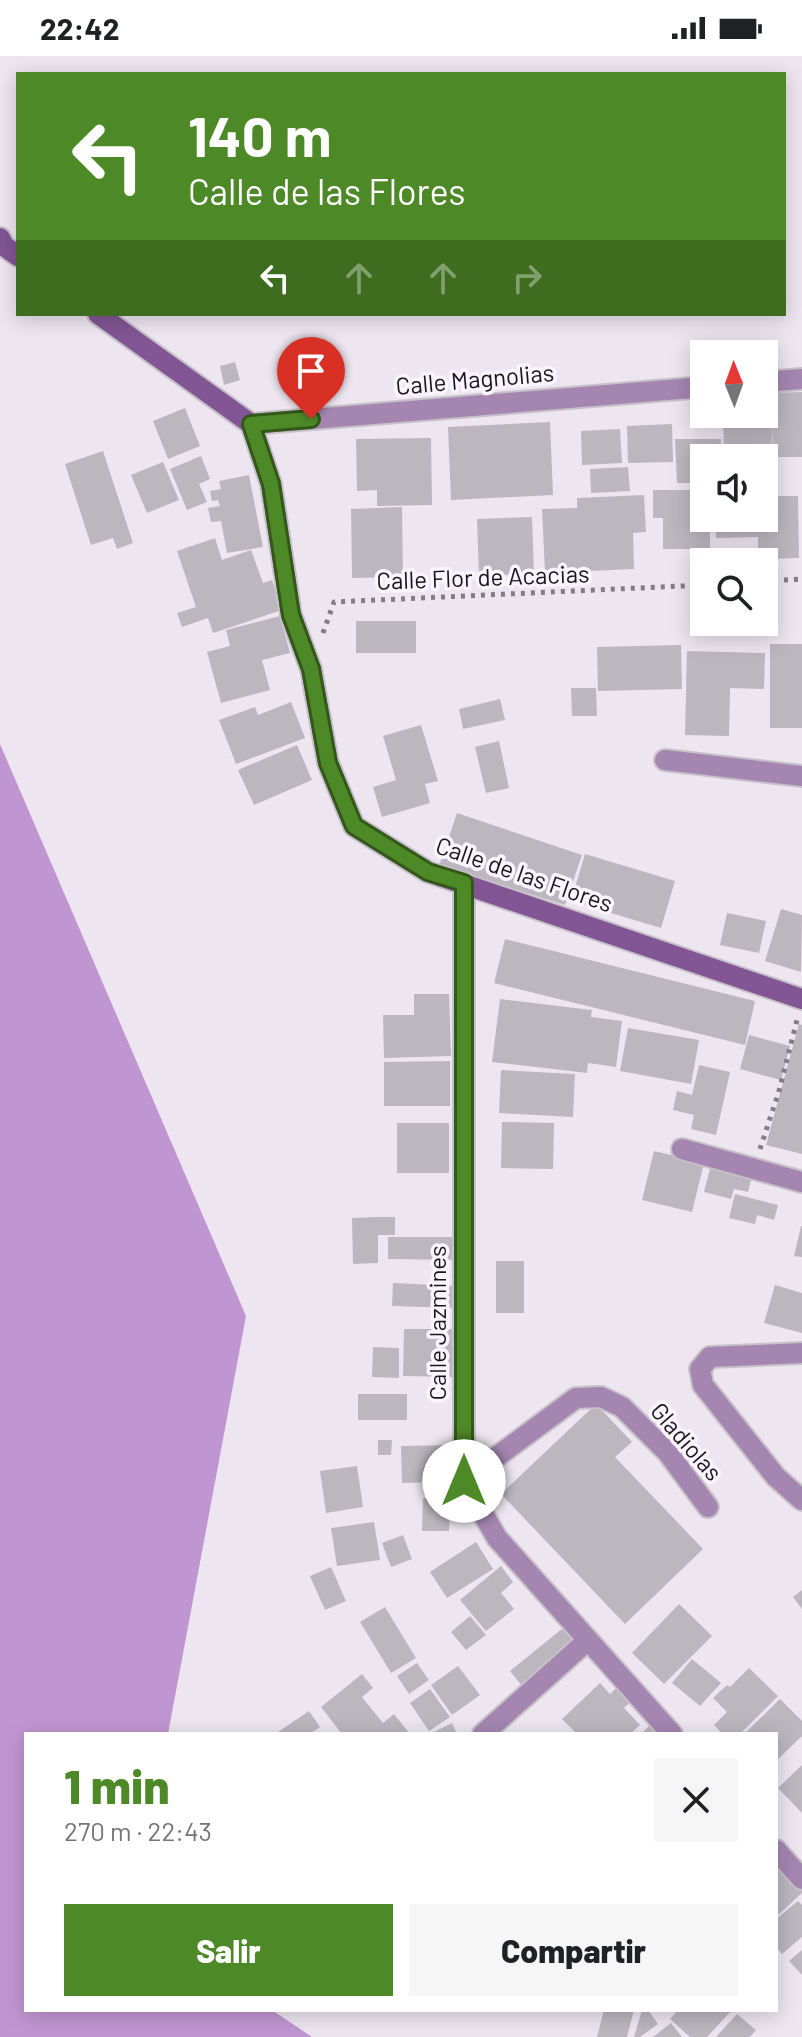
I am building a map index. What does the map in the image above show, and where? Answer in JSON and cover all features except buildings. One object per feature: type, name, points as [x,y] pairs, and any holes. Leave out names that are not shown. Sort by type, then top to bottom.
[{"type":"street","points":[[0,238],[4,246],[16,255]]},
{"type":"street","points":[[101,316],[251,424]]},
{"type":"street","points":[[778,381],[802,379]]},
{"type":"street","name":"Calle Magnolias","points":[[251,424],[690,388]]},
{"type":"street","name":"Calle de las Flores","points":[[251,424],[271,484],[291,615],[311,669],[328,763],[354,826],[428,872],[800,1007]]},
{"type":"street","points":[[665,760],[799,780]]},
{"type":"street","name":"Calle Jazmines","points":[[464,883],[464,1481]]},
{"type":"street","points":[[682,1149],[802,1182]]},
{"type":"street","points":[[802,1353],[710,1357],[700,1369],[703,1385],[776,1477],[802,1500]]},
{"type":"street","name":"Gladiolas","points":[[464,1481],[576,1398],[601,1397],[622,1407],[668,1453],[708,1507]]},
{"type":"street","points":[[464,1481],[497,1538],[670,1732]]},
{"type":"street","points":[[485,1732],[588,1640]]},
{"type":"street","points":[[778,1852],[802,1879]]},
{"type":"path","points":[[778,580],[802,579]]},
{"type":"path","name":"Calle Flor de Acacias","points":[[311,669],[334,602],[690,586]]},
{"type":"path","points":[[753,1169],[779,1091],[800,1007]]},
{"type":"shaded area","points":[[0,744],[246,1316],[168,1732],[24,1732],[24,2012],[275,2012],[312,2037],[0,2037]]},
{"type":"route","points":[[311,419],[251,424],[271,484],[291,615],[311,669],[328,763],[354,826],[428,872],[464,883],[464,1481]]}]
